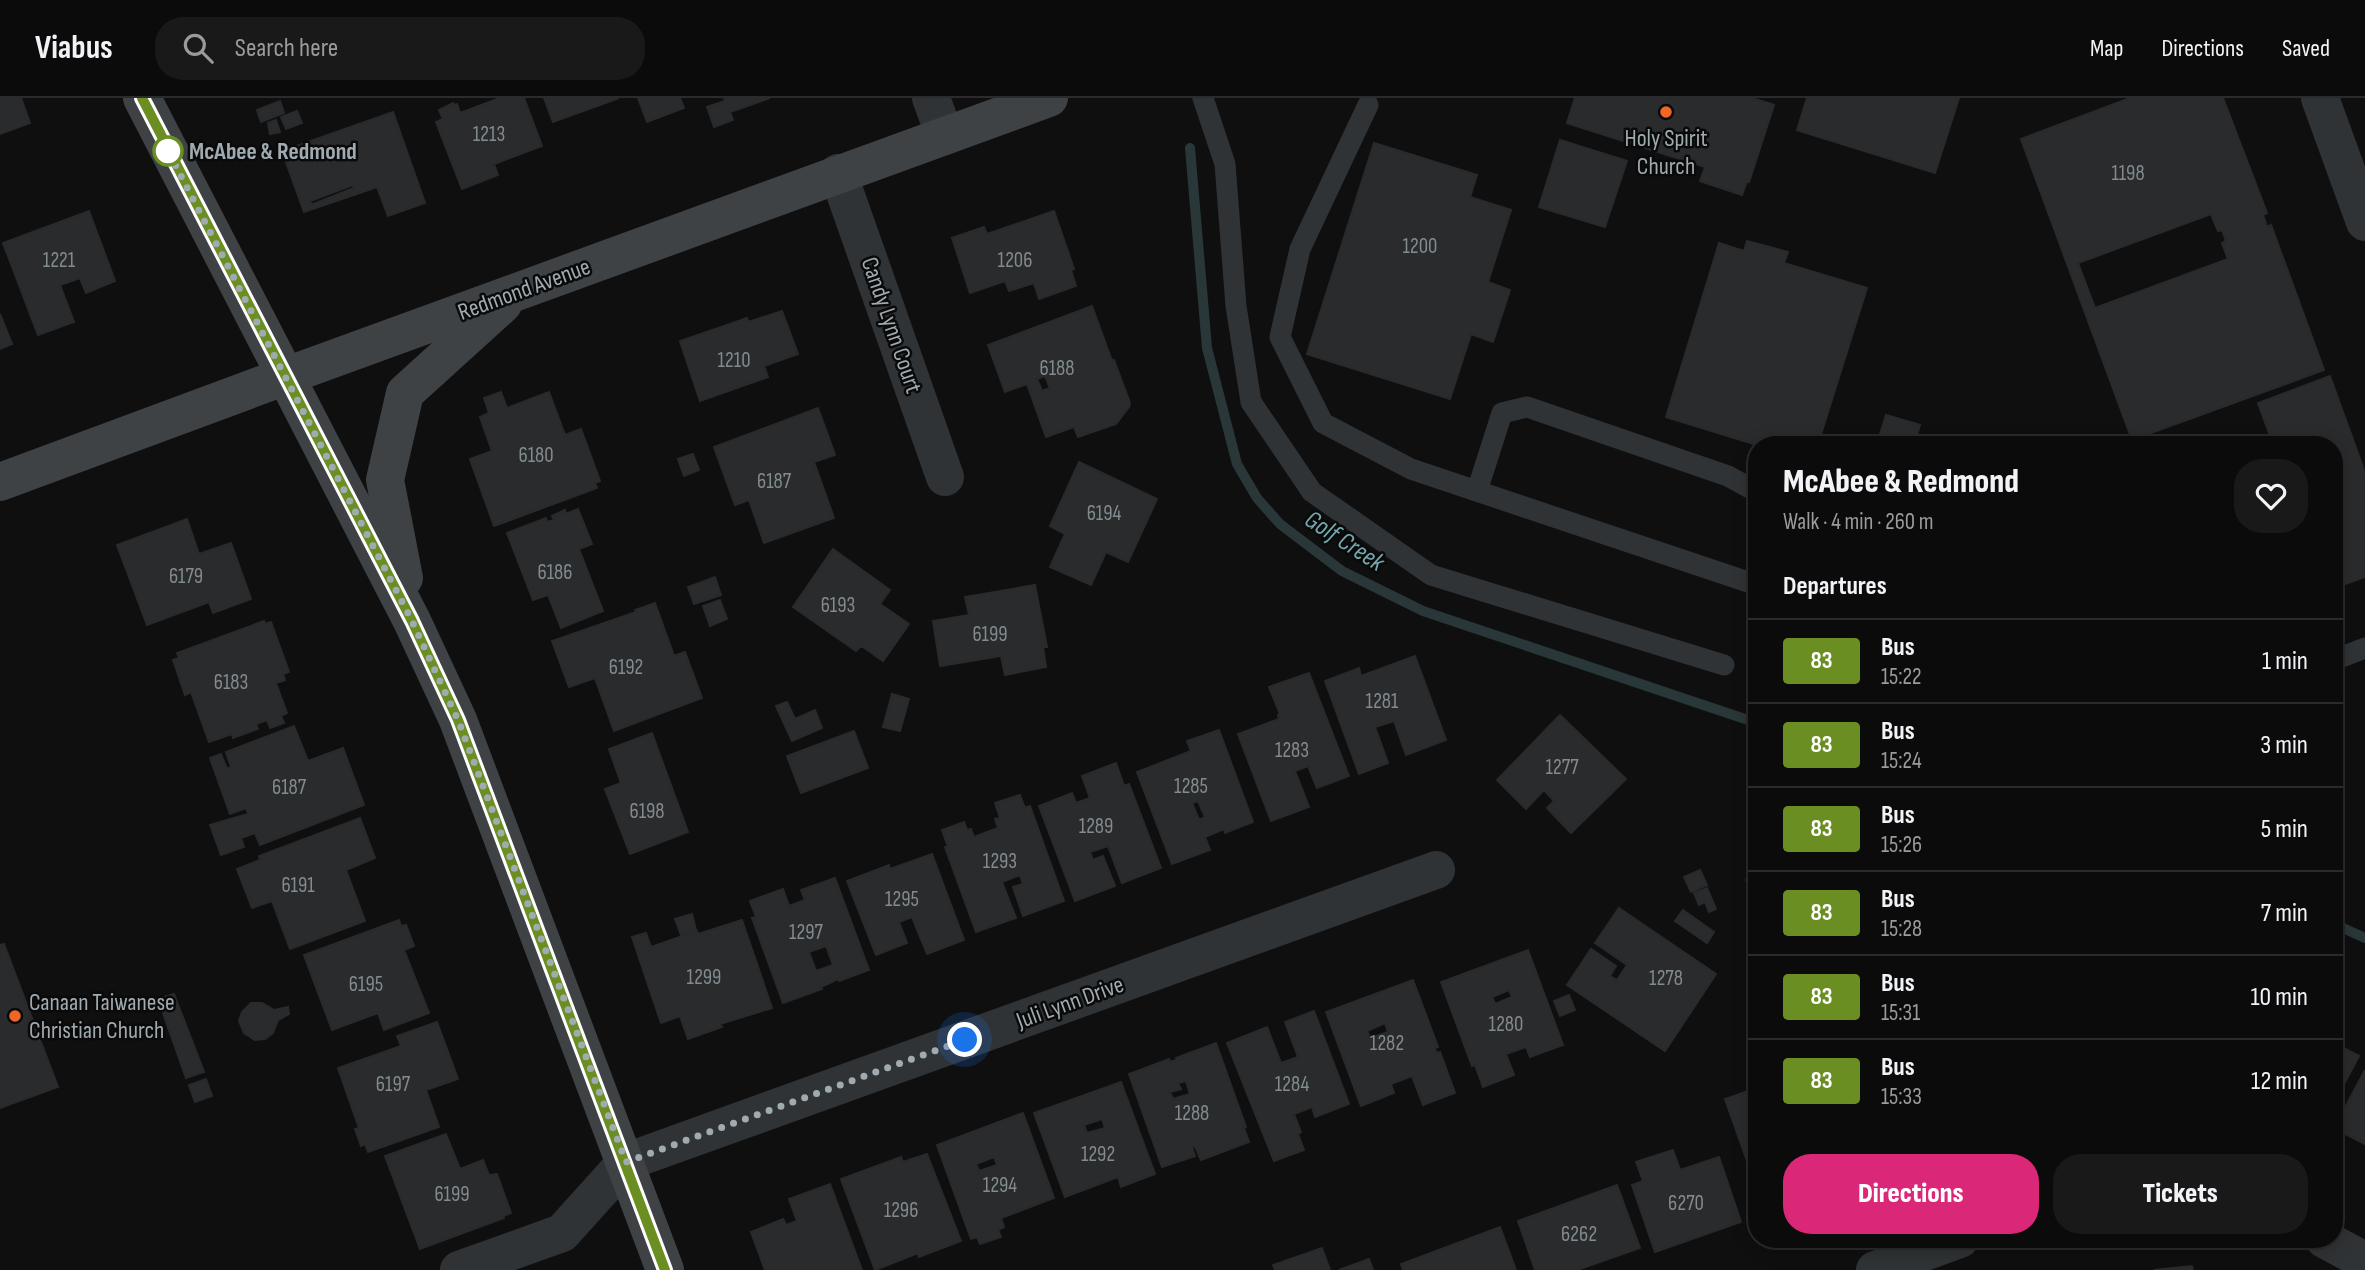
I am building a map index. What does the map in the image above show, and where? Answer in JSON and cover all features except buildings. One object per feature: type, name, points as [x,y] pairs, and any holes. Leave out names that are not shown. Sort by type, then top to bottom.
[{"type":"street","points":[[142,98],[412,621],[458,720],[665,1270]]},
{"type":"street","points":[[931,98],[945,136]]},
{"type":"street","name":"Redmond Avenue","points":[[0,482],[838,173],[1049,98]]},
{"type":"street","points":[[2320,98],[2365,222]]},
{"type":"street","name":"Candy Lynn Court","points":[[838,173],[945,477]]},
{"type":"street","points":[[412,621],[385,480],[405,393],[518,291]]},
{"type":"street","name":"Juli Lynn Drive","points":[[626,1162],[1436,870]]},
{"type":"street","points":[[459,1270],[562,1233],[626,1162]]},
{"type":"street","points":[[1875,1270],[1935,1248]]},
{"type":"street","points":[[2341,1248],[2365,1261]]},
{"type":"lane","points":[[1203,98],[1225,164],[1236,306],[1251,402],[1312,492],[1431,575],[1724,665]]},
{"type":"lane","points":[[1374,100],[1300,249],[1280,337],[1323,423],[1411,469],[1748,583]]},
{"type":"lane","points":[[1477,491],[1502,413],[1527,407],[1728,476],[1748,487]]},
{"type":"lane","points":[[2343,657],[2365,648]]},
{"type":"waterway","name":"Golf Creek","points":[[1190,148],[1207,348],[1237,464],[1257,498],[1280,524],[1342,571],[1423,611],[1748,720]]},
{"type":"waterway","name":"Golf Creek","points":[[2343,928],[2365,938]]},
{"type":"bus line","name":"83","points":[[142,98],[412,621],[458,720],[665,1270]]},
{"type":"place","name":"Holy Spirit Church","points":[[1666,112]]},
{"type":"place","name":"McAbee & Redmond","points":[[168,151]]},
{"type":"place","name":"Canaan Taiwanese Christian Church","points":[[15,1016]]},
{"type":"route","points":[[168,151],[166,147],[412,621],[458,720],[626,1162],[965,1040]]}]
